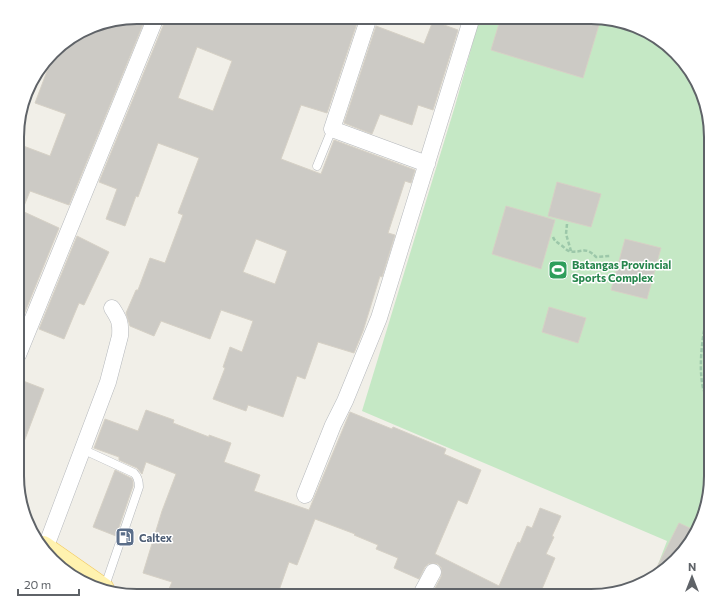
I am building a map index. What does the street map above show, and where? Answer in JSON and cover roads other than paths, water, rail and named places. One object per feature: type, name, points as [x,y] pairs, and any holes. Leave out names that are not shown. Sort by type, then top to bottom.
[{"type":"main road","points":[[62,560],[84,576]]},
{"type":"street","points":[[24,340],[153,24]]},
{"type":"street","points":[[367,24],[332,129],[427,164]]},
{"type":"street","points":[[305,495],[333,424],[345,401],[379,318],[470,24]]},
{"type":"street","points":[[46,543],[108,382],[121,328],[120,322],[112,308]]},
{"type":"street","points":[[424,589],[433,572]]},
{"type":"lane","points":[[317,166],[332,129]]},
{"type":"lane","points":[[82,449],[134,472],[139,481],[139,487],[105,584]]},
{"type":"place","name":"Batangas Provincial Sports Complex","points":[[558,270]]},
{"type":"place","name":"Caltex","points":[[125,537]]}]
